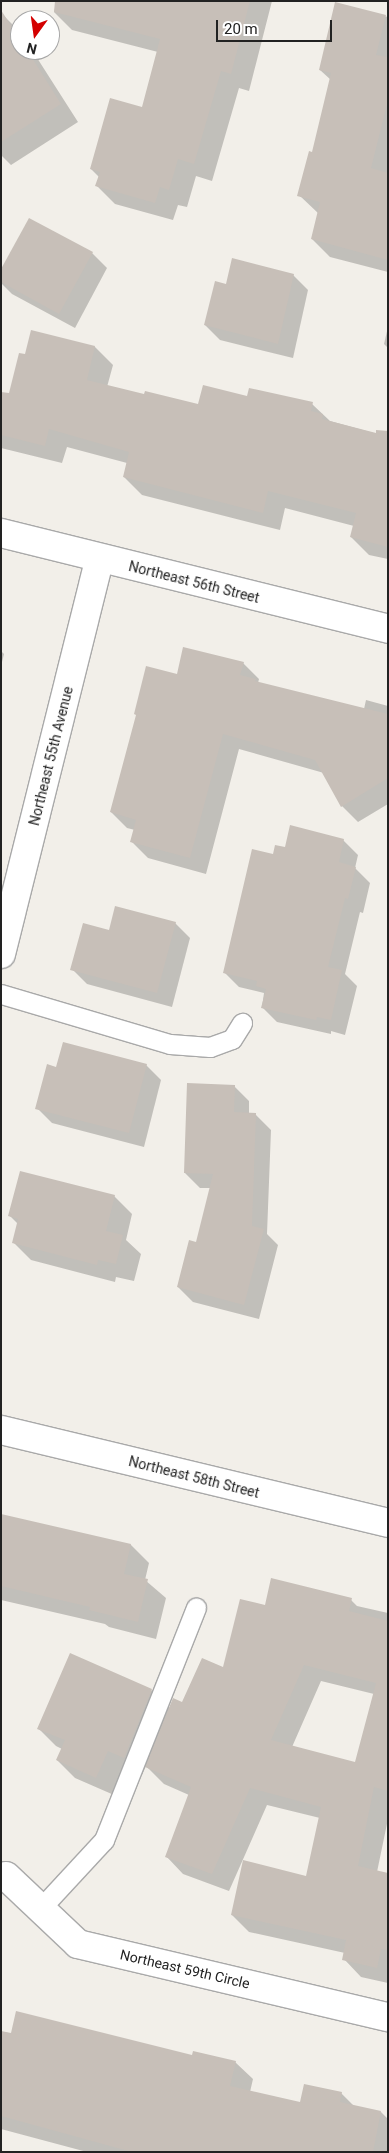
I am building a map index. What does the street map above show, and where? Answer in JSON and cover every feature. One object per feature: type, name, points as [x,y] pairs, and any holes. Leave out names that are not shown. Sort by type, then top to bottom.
[{"type":"street","name":"Northeast 56th Street","points":[[1,533],[388,629]]},
{"type":"street","name":"Northeast 55th Avenue","points":[[1,954],[100,558]]},
{"type":"street","name":"Northeast 58th Street","points":[[1,1430],[388,1524]]},
{"type":"street","name":"Northeast 59th Circle","points":[[6,1876],[78,1944],[388,2016]]},
{"type":"lane","points":[[1,994],[170,1044],[210,1047],[232,1039],[242,1023]]},
{"type":"lane","points":[[40,1909],[104,1840],[196,1608]]},
{"type":"building","points":[[55,1],[250,1],[231,74],[221,71],[194,164],[178,159],[169,190],[160,187],[155,203],[95,186],[100,172],[90,169],[110,98],[142,107],[160,39],[60,14],[60,10],[54,10]]},
{"type":"building","points":[[335,2],[386,15],[376,55],[388,57],[388,100],[371,168],[388,173],[388,260],[311,239],[320,202],[297,196],[309,151],[312,152],[331,73],[319,70]]},
{"type":"building","points":[[1,10],[10,24],[10,60],[33,60],[61,104],[1,142]]},
{"type":"building","points":[[29,218],[93,252],[59,314],[1,282],[1,269]]},
{"type":"building","points":[[232,258],[294,274],[278,344],[204,325],[215,281],[226,284]]},
{"type":"building","points":[[31,330],[95,346],[87,380],[144,394],[145,391],[198,404],[203,385],[247,396],[249,388],[313,402],[311,411],[323,414],[322,419],[376,433],[376,430],[388,431],[388,547],[350,537],[356,513],[268,491],[263,513],[123,477],[129,452],[49,429],[45,446],[1,435],[1,392],[9,393],[19,353],[25,354]]},
{"type":"building","points":[[183,647],[244,662],[240,675],[256,679],[255,681],[388,714],[388,778],[341,807],[315,760],[223,734],[190,858],[130,842],[136,820],[110,812],[136,715],[134,714],[146,666],[177,674]]},
{"type":"building","points":[[290,825],[344,839],[339,862],[356,867],[348,899],[345,898],[328,967],[342,970],[331,1020],[317,1017],[316,1020],[261,1008],[266,989],[256,986],[257,981],[223,973],[252,849],[273,854],[275,845],[285,847]]},
{"type":"building","points":[[115,906],[176,922],[157,993],[70,970],[83,923],[109,930]]},
{"type":"building","points":[[63,1042],[147,1064],[129,1133],[35,1109],[47,1064],[56,1067]]},
{"type":"building","points":[[187,1083],[235,1085],[234,1112],[256,1113],[252,1226],[264,1229],[244,1305],[177,1287],[189,1240],[196,1242],[213,1174],[184,1173]]},
{"type":"building","points":[[20,1171],[115,1195],[106,1231],[123,1235],[116,1264],[98,1260],[97,1265],[12,1243],[18,1219],[8,1216]]},
{"type":"building","points":[[1,1514],[131,1544],[124,1574],[148,1579],[138,1622],[89,1610],[90,1607],[1,1586]]},
{"type":"building","points":[[271,1578],[352,1598],[349,1611],[388,1621],[388,1791],[374,1787],[358,1866],[388,1873],[388,1950],[381,1949],[377,1968],[342,1960],[346,1940],[231,1915],[243,1860],[306,1876],[321,1807],[250,1788],[212,1874],[165,1857],[191,1787],[145,1767],[173,1698],[182,1702],[202,1658],[223,1667],[240,1599],[265,1605]],"holes":[[[304,1665],[376,1683],[355,1762],[271,1740]]]},
{"type":"building","points":[[70,1653],[152,1689],[124,1758],[108,1751],[96,1778],[56,1760],[65,1740],[37,1729]]},
{"type":"building","points":[[16,2011],[192,2055],[193,2051],[236,2061],[230,2086],[300,2102],[304,2084],[342,2092],[340,2102],[381,2111],[373,2152],[132,2152],[1,2116],[1,2031],[11,2033]]}]
